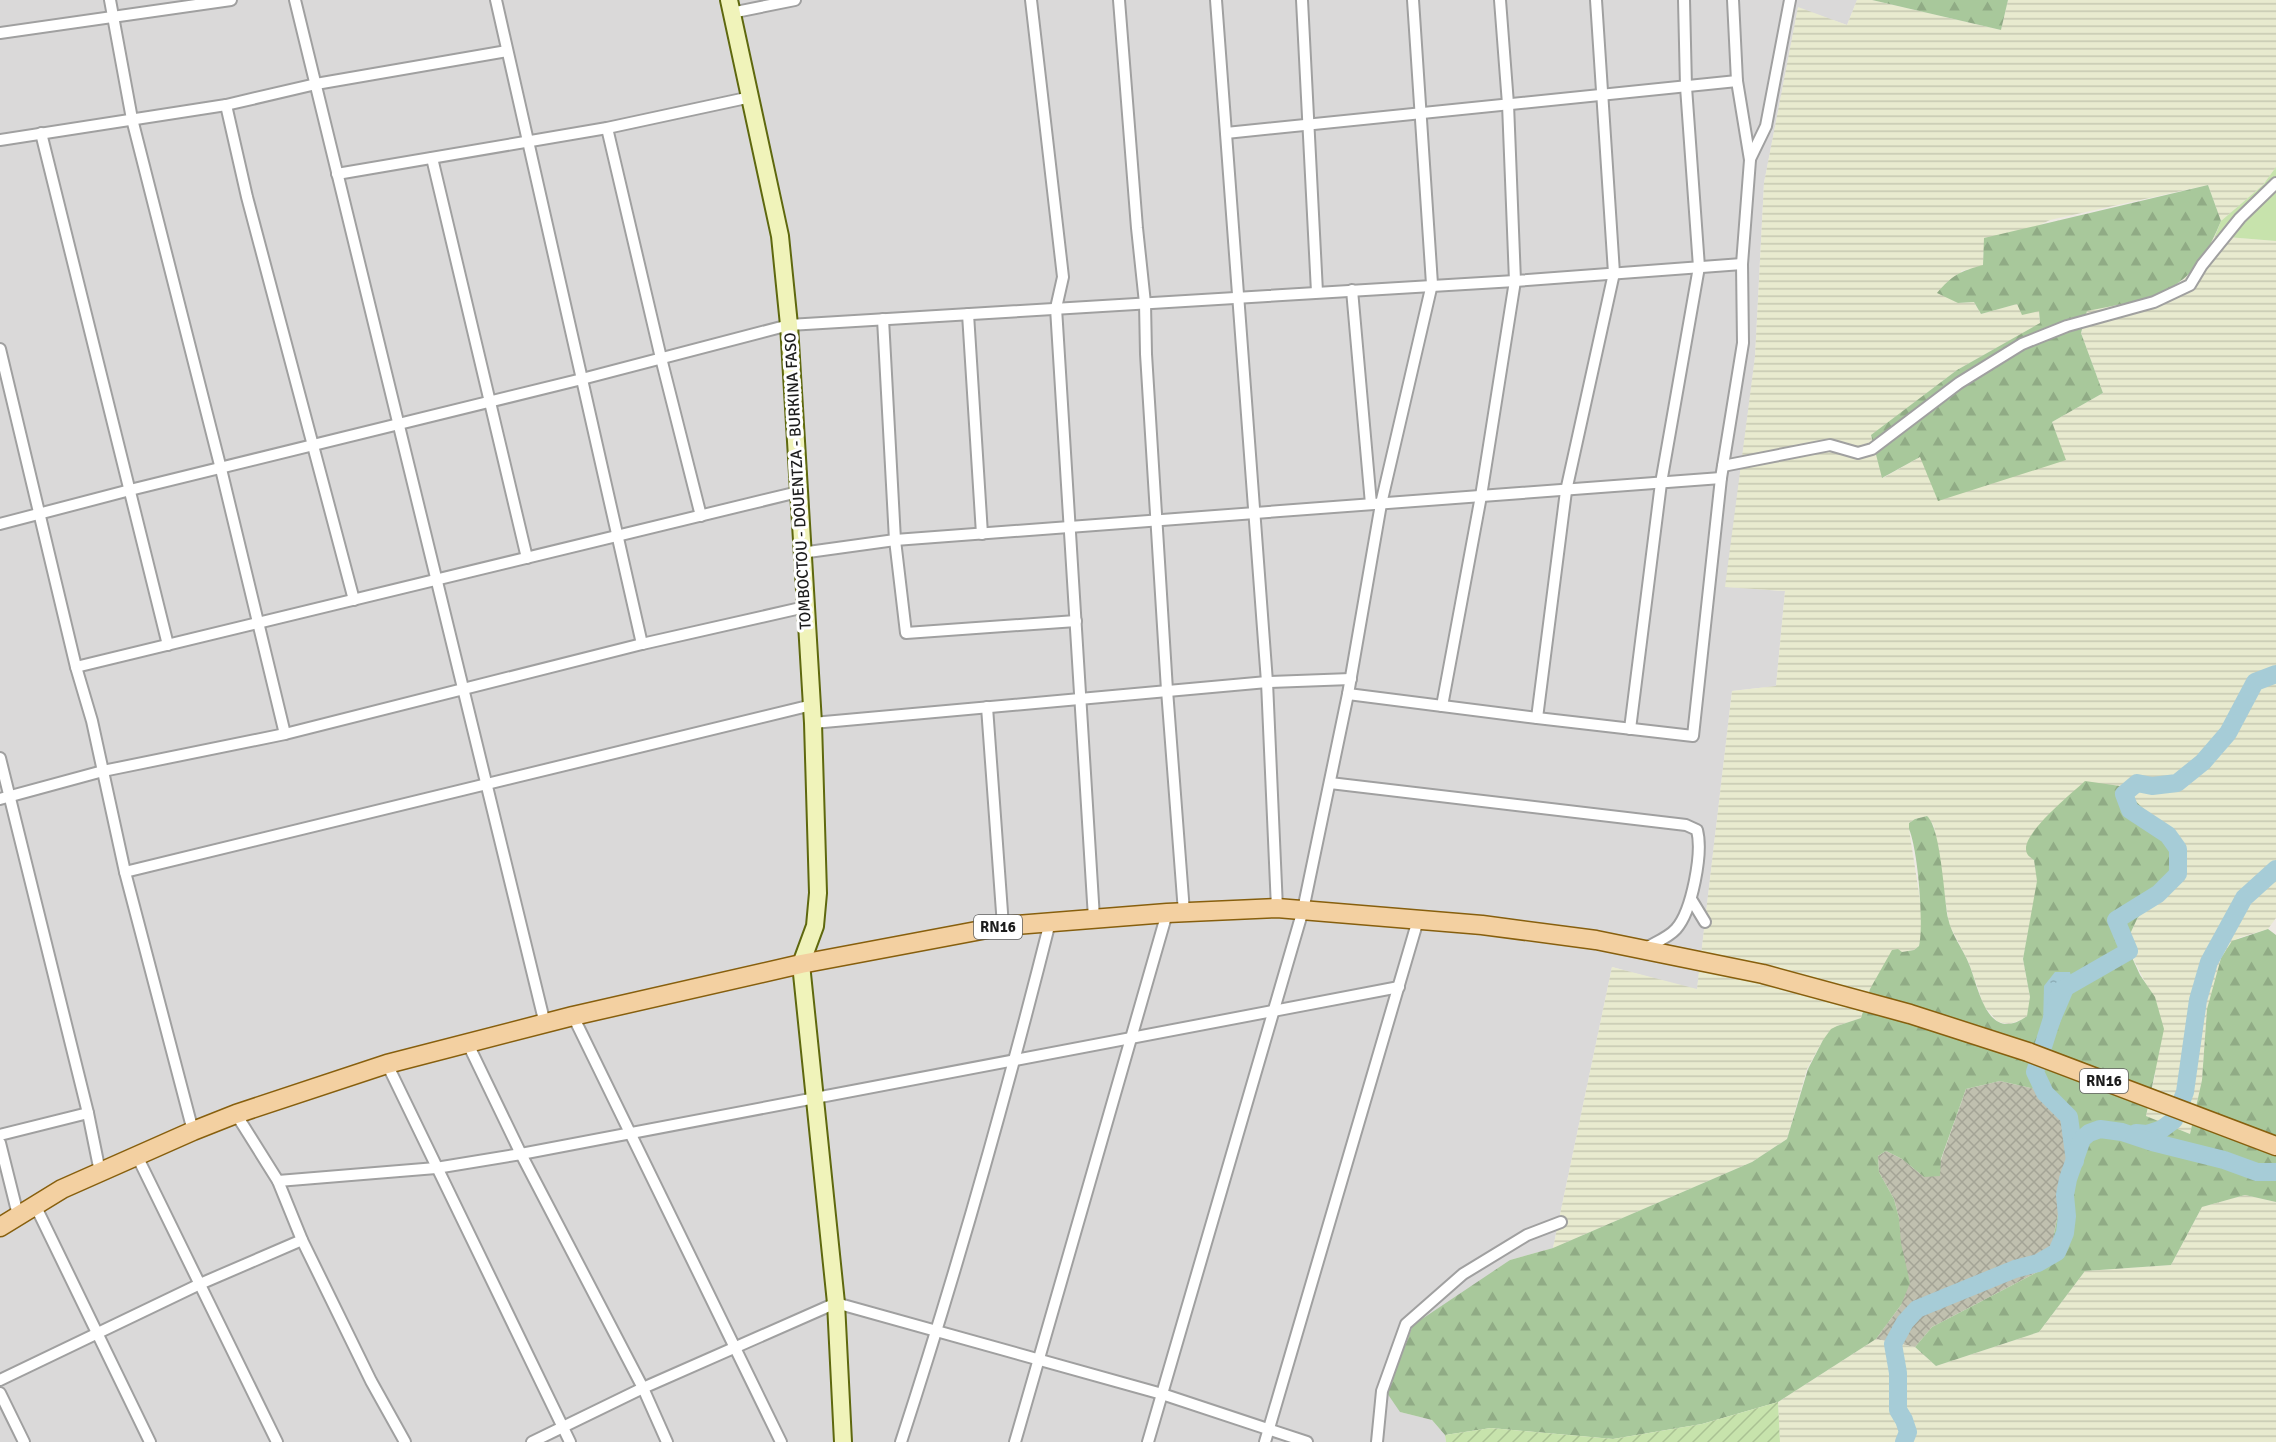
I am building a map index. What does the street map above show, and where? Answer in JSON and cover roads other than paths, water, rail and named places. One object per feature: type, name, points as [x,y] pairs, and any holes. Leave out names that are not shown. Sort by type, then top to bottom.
[{"type":"main road","name":"TOMBOCTOU - DOUENTZA - BURKINA FASO","points":[[730,6],[780,236],[789,325],[813,723],[818,893],[815,926],[801,964]]},
{"type":"main road","name":"RN16","points":[[0,1227],[62,1189],[193,1131],[236,1114],[387,1064],[573,1017],[801,964],[1003,926],[1176,912],[1303,910],[1482,925],[1596,940],[1773,977],[1910,1014],[2028,1052],[2268,1143]]},
{"type":"main road","points":[[801,964],[836,1304],[843,1442]]},
{"type":"street","points":[[110,0],[132,119],[221,469],[285,734]]},
{"type":"street","points":[[0,33],[231,0]]},
{"type":"street","points":[[295,0],[545,1024]]},
{"type":"street","points":[[496,0],[642,644]]},
{"type":"street","points":[[730,6],[795,0]]},
{"type":"street","points":[[1031,0],[1063,277],[1056,309],[1094,918]]},
{"type":"street","points":[[1015,1442],[1132,1039],[1176,912],[1167,690],[1146,354],[1145,303],[1119,0]]},
{"type":"street","points":[[1216,0],[1267,682],[1276,909]]},
{"type":"street","points":[[1302,0],[1317,292]]},
{"type":"street","points":[[1148,1442],[1303,910],[1351,679],[1376,504],[1432,285],[1413,0]]},
{"type":"street","points":[[1442,706],[1481,496],[1515,281],[1508,105],[1500,0]]},
{"type":"street","points":[[1537,718],[1566,490],[1614,273],[1596,0]]},
{"type":"street","points":[[1630,729],[1660,483],[1699,267],[1686,87],[1684,0]]},
{"type":"street","points":[[1348,694],[1693,736],[1721,478],[1743,343],[1742,264],[1750,160],[1737,81],[1733,0]]},
{"type":"street","points":[[1750,160],[1766,126],[1790,0]]},
{"type":"street","points":[[0,140],[226,105],[316,84],[507,51]]},
{"type":"street","points":[[1226,133],[1737,81]]},
{"type":"street","points":[[337,174],[607,128],[751,97]]},
{"type":"street","points":[[226,105],[247,197],[354,600]]},
{"type":"street","points":[[607,128],[701,516]]},
{"type":"street","points":[[41,133],[168,645]]},
{"type":"street","points":[[432,158],[527,558]]},
{"type":"street","points":[[1723,466],[1830,445],[1858,453],[1872,449],[1959,383],[2022,344],[2067,327],[2154,302],[2190,285],[2202,265],[2240,218],[2276,183]]},
{"type":"street","points":[[0,524],[789,325],[1515,281],[1742,264]]},
{"type":"street","points":[[1352,290],[1376,504]]},
{"type":"street","points":[[968,314],[982,534]]},
{"type":"street","points":[[883,319],[895,540],[906,633],[1076,621]]},
{"type":"street","points":[[0,349],[76,667],[92,721],[126,872],[193,1131]]},
{"type":"street","points":[[801,552],[895,540],[1721,478]]},
{"type":"street","points":[[76,667],[798,492]]},
{"type":"street","points":[[4,798],[103,771],[285,734],[642,644],[805,608]]},
{"type":"street","points":[[813,723],[1167,690],[1267,682],[1351,679]]},
{"type":"street","points":[[126,872],[812,705]]},
{"type":"street","points":[[987,707],[1003,926]]},
{"type":"street","points":[[0,758],[4,798],[88,1113],[100,1172]]},
{"type":"street","points":[[1330,783],[1686,825],[1696,830],[1699,841],[1691,899],[1682,921],[1673,932],[1643,950]]},
{"type":"street","points":[[1691,899],[1705,922]]},
{"type":"street","points":[[1265,1442],[1418,920]]},
{"type":"street","points":[[901,1442],[937,1332],[1015,1061],[1050,922]]},
{"type":"street","points":[[278,1181],[436,1168],[521,1154],[1399,987]]},
{"type":"street","points":[[573,1017],[781,1442]]},
{"type":"street","points":[[468,1044],[521,1154],[643,1388],[667,1442]]},
{"type":"street","points":[[387,1064],[570,1442]]},
{"type":"street","points":[[0,1135],[88,1113]]},
{"type":"street","points":[[236,1114],[278,1181],[302,1240],[370,1381],[405,1442]]},
{"type":"street","points":[[0,1143],[18,1215]]},
{"type":"street","points":[[137,1156],[277,1442]]},
{"type":"street","points":[[35,1205],[150,1442]]},
{"type":"street","points":[[1377,1442],[1382,1391],[1406,1324],[1463,1274],[1527,1235],[1561,1222]]},
{"type":"street","points":[[0,1380],[98,1335],[200,1284],[302,1240]]},
{"type":"street","points":[[532,1442],[643,1388],[836,1304],[1162,1394],[1307,1442]]},
{"type":"street","points":[[0,1393],[24,1442]]},
{"type":"street","points":[[1380,1425],[1387,1442]]},
{"type":"water","points":[[2055,972],[2070,972],[2074,990],[2057,1030],[2043,1025],[2044,986]]},
{"type":"waterway","points":[[2075,1161],[2069,1117],[2045,1093],[2035,1072],[2061,990],[2129,951],[2116,920],[2158,894],[2178,874],[2178,849],[2168,835],[2130,810],[2124,794],[2137,783],[2152,786],[2177,783],[2203,762],[2228,733],[2255,682],[2276,674]]},
{"type":"waterway","points":[[2136,1133],[2147,1134],[2162,1129],[2174,1120],[2185,1092],[2198,1000],[2209,962],[2244,898],[2276,869]]},
{"type":"waterway","points":[[1904,1442],[1908,1432],[1898,1410],[1898,1373],[1893,1344],[1905,1322],[1917,1309],[2015,1269],[2038,1263],[2057,1252],[2065,1233],[2067,1216],[2065,1195],[2068,1179],[2082,1139],[2089,1133],[2100,1129],[2122,1132],[2224,1160],[2257,1172],[2276,1172]]}]
